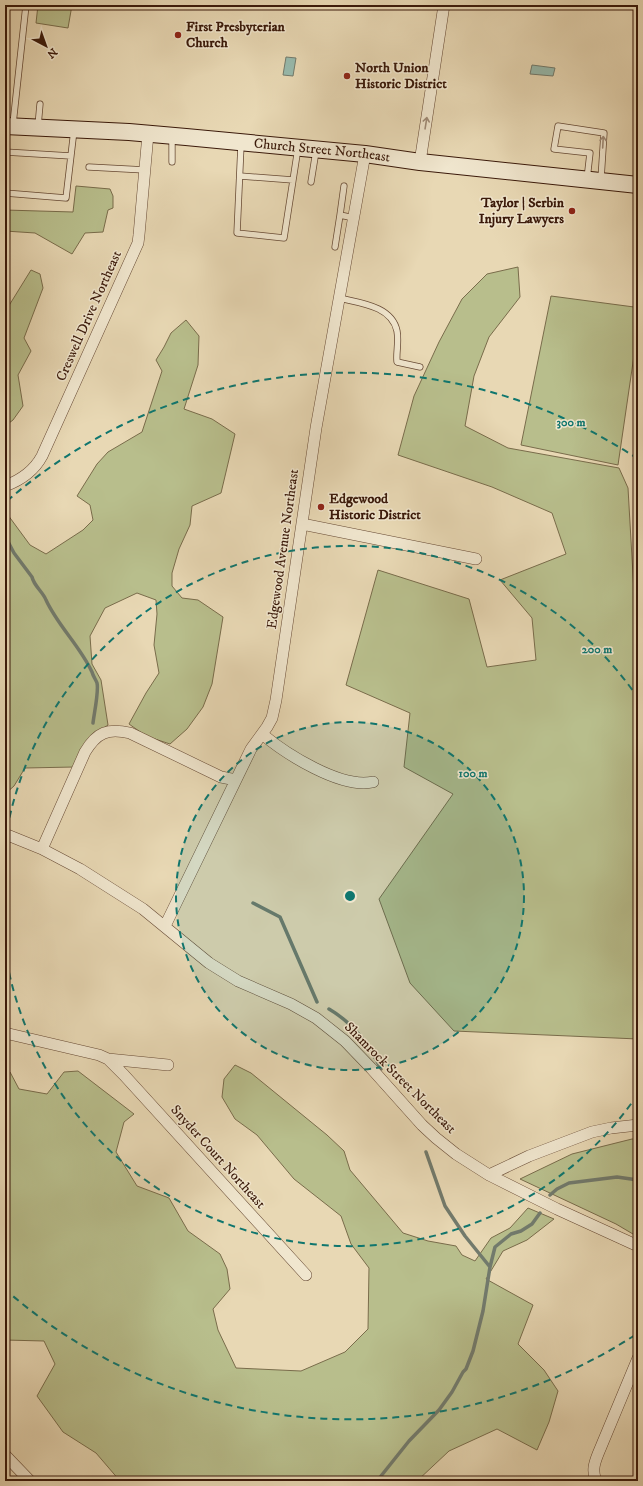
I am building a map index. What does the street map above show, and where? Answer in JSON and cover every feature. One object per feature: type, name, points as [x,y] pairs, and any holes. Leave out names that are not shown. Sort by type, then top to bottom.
[{"type":"main road","name":"Church Street Northeast","points":[[9,126],[148,134],[242,142],[365,154],[420,162],[638,185]]},
{"type":"street","points":[[420,162],[444,5]]},
{"type":"street","name":"Creswell Drive Northeast","points":[[5,486],[21,479],[37,465],[42,456],[138,243],[148,134]]},
{"type":"street","name":"Edgewood Avenue Northeast","points":[[165,926],[251,749],[272,718],[276,700],[316,428],[365,154]]},
{"type":"street","points":[[302,524],[476,559]]},
{"type":"street","points":[[42,848],[90,742],[97,736],[107,732],[116,730],[130,733],[221,777],[236,780]]},
{"type":"street","points":[[262,734],[278,747],[294,757],[332,776],[354,783],[373,782]]},
{"type":"street","name":"Shamrock Street Northeast","points":[[5,834],[42,848],[102,882],[143,909],[165,926],[191,950],[209,963],[238,981],[291,1004],[316,1018],[350,1047],[436,1138],[456,1154],[489,1175],[557,1209],[638,1246]]},
{"type":"street","points":[[5,1033],[99,1055],[108,1059],[168,1065]]},
{"type":"street","name":"Snyder Court Northeast","points":[[108,1059],[130,1081],[306,1275]]},
{"type":"street","points":[[489,1175],[529,1156],[592,1132],[638,1125]]},
{"type":"street","points":[[596,1481],[594,1466],[598,1454],[638,1358]]},
{"type":"street","points":[[5,1455],[30,1481]]},
{"type":"lane","points":[[9,126],[26,5]]},
{"type":"lane","points":[[38,128],[40,104]]},
{"type":"lane","points":[[558,126],[604,133],[594,181],[590,153],[554,149],[558,126]]},
{"type":"lane","points":[[5,193],[66,198],[74,130]]},
{"type":"lane","points":[[172,136],[172,162]]},
{"type":"lane","points":[[242,142],[237,234],[284,238],[298,148]]},
{"type":"lane","points":[[311,182],[316,149]]},
{"type":"lane","points":[[5,152],[71,156]]},
{"type":"lane","points":[[89,166],[145,170]]},
{"type":"lane","points":[[240,176],[293,180]]},
{"type":"lane","points":[[335,247],[344,186]]},
{"type":"lane","points":[[340,214],[354,218]]},
{"type":"lane","points":[[339,298],[377,307],[390,318],[397,331],[397,362],[420,367]]},
{"type":"green space","points":[[38,5],[72,5],[68,28],[36,23]]},
{"type":"green space","points":[[76,186],[110,189],[113,196],[113,208],[108,210],[103,232],[85,233],[72,254],[35,233],[5,231],[5,210],[73,212]]},
{"type":"green space","points":[[518,267],[520,297],[489,337],[474,376],[465,426],[508,448],[619,468],[628,488],[638,662],[638,1039],[454,1031],[410,983],[379,899],[453,794],[404,767],[410,713],[346,685],[378,570],[469,599],[487,667],[536,660],[532,618],[500,580],[566,554],[552,513],[492,487],[398,455],[414,396],[439,342],[462,299],[487,274]]},
{"type":"green space","points":[[31,270],[40,274],[43,288],[24,338],[31,351],[18,375],[23,406],[13,420],[5,426],[5,312]]},
{"type":"green space","points":[[551,296],[634,307],[638,313],[638,328],[618,465],[521,445]]},
{"type":"green space","points":[[186,320],[199,336],[198,365],[184,409],[212,419],[235,434],[221,493],[192,506],[190,525],[179,549],[172,573],[172,586],[182,598],[198,600],[223,617],[212,684],[203,707],[187,729],[170,744],[146,736],[129,724],[159,673],[154,645],[157,614],[156,600],[137,593],[105,608],[90,636],[92,664],[101,680],[108,725],[88,739],[74,767],[25,768],[14,786],[5,794],[5,511],[30,545],[46,554],[83,530],[93,520],[90,505],[77,496],[97,464],[108,452],[142,432],[162,371],[156,360],[171,333]]},
{"type":"green space","points":[[235,1065],[251,1073],[327,1135],[344,1151],[350,1170],[403,1233],[428,1241],[456,1246],[462,1255],[475,1261],[491,1238],[510,1228],[528,1208],[554,1219],[527,1240],[503,1251],[486,1279],[533,1305],[518,1344],[544,1370],[558,1391],[549,1422],[537,1450],[497,1429],[449,1451],[417,1481],[120,1481],[96,1453],[63,1432],[37,1396],[55,1364],[44,1341],[5,1340],[5,1073],[10,1072],[19,1089],[47,1094],[64,1072],[78,1071],[134,1114],[124,1122],[116,1152],[137,1186],[169,1198],[188,1231],[220,1254],[227,1269],[230,1289],[213,1309],[218,1330],[236,1368],[301,1371],[345,1352],[368,1329],[369,1268],[351,1244],[341,1216],[294,1179],[257,1135],[235,1119],[222,1097],[224,1079]]},
{"type":"green space","points":[[632,1139],[638,1139],[638,1237],[616,1224],[520,1179],[572,1154]]},
{"type":"shaded area","points":[[286,57],[296,58],[293,76],[283,75]]},
{"type":"shaded area","points":[[532,65],[555,68],[553,76],[530,74]]},
{"type":"waterway","points":[[5,536],[14,553],[32,577],[57,619],[81,653],[92,672],[97,683],[97,697],[93,723]]},
{"type":"waterway","points":[[253,903],[280,917],[317,1002]]},
{"type":"waterway","points":[[329,1009],[346,1021],[360,1035],[381,1069]]},
{"type":"waterway","points":[[377,1481],[409,1441],[439,1410],[466,1369],[473,1351],[483,1311],[490,1267],[465,1236],[445,1206],[426,1152]]},
{"type":"waterway","points":[[550,1195],[557,1189],[569,1183],[617,1177],[638,1180]]},
{"type":"waterway","points":[[490,1267],[495,1247],[511,1234],[521,1231],[532,1224],[540,1213]]},
{"type":"place","name":"First Presbyterian Church","points":[[178,35]]},
{"type":"place","name":"North Union Historic District","points":[[347,76]]},
{"type":"place","name":"Taylor | Serbin Injury Lawyers","points":[[572,211]]},
{"type":"place","name":"Edgewood Historic District","points":[[321,507]]}]
